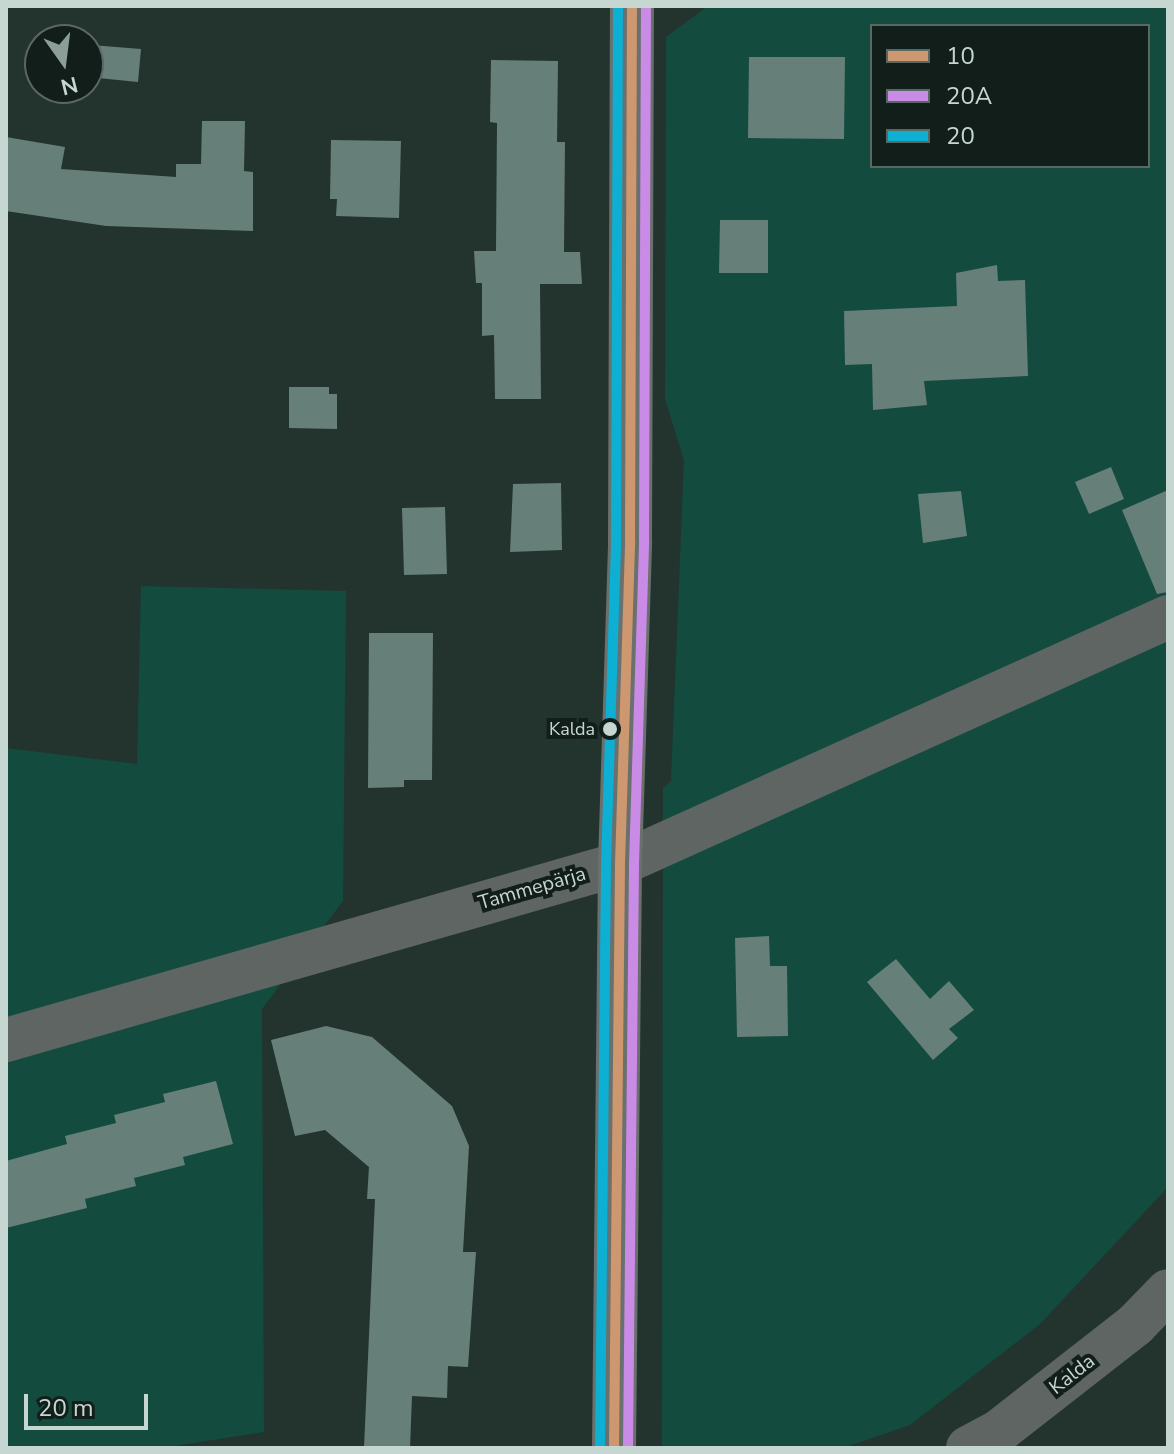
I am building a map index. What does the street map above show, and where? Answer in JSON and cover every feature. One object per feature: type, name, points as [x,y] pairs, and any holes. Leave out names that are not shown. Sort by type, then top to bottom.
[{"type":"main road","points":[[614,1448],[620,864],[630,540],[632,6]]},
{"type":"street","name":"Tammepärja","points":[[6,1040],[620,864],[1168,617]]},
{"type":"street","name":"Kalda","points":[[968,1448],[998,1432],[1060,1384],[1135,1325],[1168,1291]]},
{"type":"green space","points":[[708,6],[1168,6],[1168,1187],[1040,1324],[910,1425],[843,1448],[667,1448],[662,1445],[663,788],[671,781],[684,460],[665,399],[666,37]]},
{"type":"green space","points":[[141,586],[346,591],[343,901],[262,1009],[264,1432],[161,1448],[6,1448],[6,748],[137,764]]},
{"type":"building","points":[[104,46],[141,49],[138,82],[104,79]]},
{"type":"building","points":[[749,57],[845,57],[844,139],[748,138]]},
{"type":"building","points":[[491,60],[558,61],[557,142],[565,142],[564,252],[580,252],[582,284],[540,284],[541,399],[495,399],[494,335],[482,336],[482,283],[476,283],[474,251],[496,251],[497,123],[490,122]]},
{"type":"building","points":[[202,121],[245,121],[244,171],[253,172],[253,231],[106,226],[6,211],[6,137],[65,147],[61,169],[176,177],[176,164],[201,164]]},
{"type":"building","points":[[331,140],[401,141],[399,218],[336,216],[337,199],[330,199]]},
{"type":"building","points":[[720,220],[768,220],[768,273],[719,273]]},
{"type":"building","points":[[997,265],[998,281],[1025,280],[1028,376],[924,381],[927,405],[873,410],[872,364],[845,365],[844,311],[957,306],[956,273]]},
{"type":"building","points":[[289,387],[329,387],[329,394],[337,394],[337,429],[289,428]]},
{"type":"building","points":[[1111,467],[1124,499],[1089,514],[1075,482]]},
{"type":"building","points":[[561,483],[562,550],[510,552],[513,484]]},
{"type":"building","points":[[1168,490],[1168,592],[1157,594],[1122,510]]},
{"type":"building","points":[[961,491],[967,536],[923,543],[918,494]]},
{"type":"building","points":[[445,507],[447,574],[404,575],[402,508]]},
{"type":"building","points":[[369,633],[433,633],[432,780],[404,780],[404,787],[368,788]]},
{"type":"building","points":[[769,936],[770,966],[787,966],[788,1036],[737,1037],[735,938]]},
{"type":"building","points":[[896,959],[930,999],[949,981],[974,1010],[949,1029],[958,1038],[933,1060],[867,982]]},
{"type":"building","points":[[326,1026],[372,1037],[452,1106],[469,1146],[463,1252],[476,1252],[468,1367],[448,1366],[447,1398],[412,1396],[410,1448],[364,1448],[375,1199],[367,1199],[369,1167],[325,1130],[295,1136],[271,1040]]},
{"type":"building","points":[[216,1081],[233,1144],[183,1157],[185,1165],[134,1178],[136,1186],[85,1199],[87,1208],[6,1228],[6,1161],[67,1144],[65,1136],[116,1123],[114,1115],[165,1102],[163,1094]]},
{"type":"transit line","name":"20","points":[[600,1448],[606,864],[616,540],[618,6]]},
{"type":"transit line","name":"10","points":[[614,1448],[620,864],[630,540],[632,6]]},
{"type":"transit line","name":"20A","points":[[628,1448],[634,864],[644,540],[646,6]]},
{"type":"place","name":"Kalda","points":[[610,729]]}]
